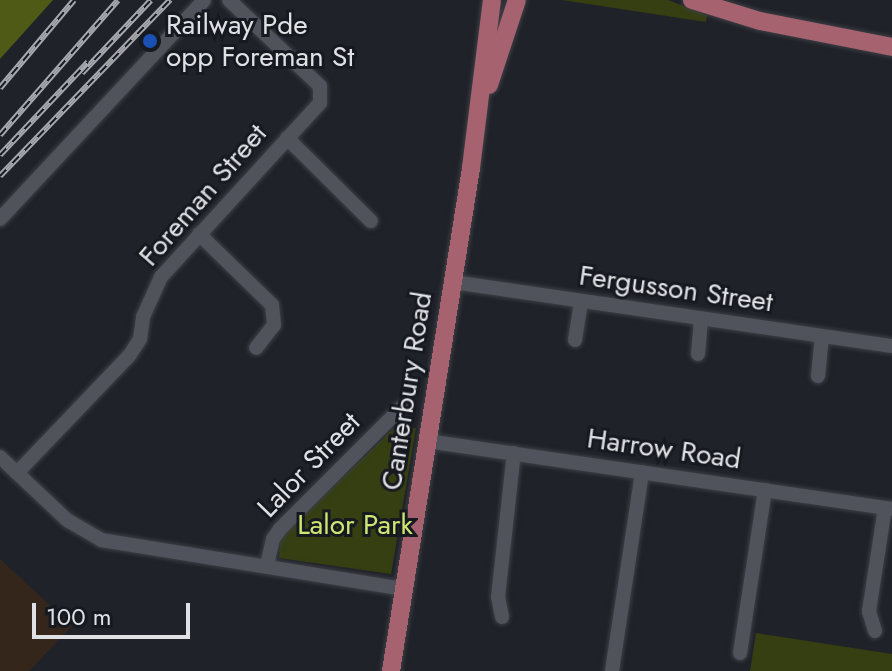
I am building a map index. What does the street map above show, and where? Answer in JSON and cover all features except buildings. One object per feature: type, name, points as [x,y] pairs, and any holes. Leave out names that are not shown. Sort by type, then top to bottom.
[{"type":"main road","name":"Canterbury Road","points":[[391,671],[471,168],[492,0]]},
{"type":"main road","name":"Canterbury Road","points":[[471,168],[505,0]]},
{"type":"main road","points":[[489,86],[517,0]]},
{"type":"main road","points":[[692,0],[760,21],[892,47]]},
{"type":"street","points":[[0,219],[204,0]]},
{"type":"street","name":"Foreman Street","points":[[17,473],[129,356],[140,339],[143,317],[161,277],[320,103],[320,86],[229,0]]},
{"type":"street","points":[[287,138],[371,221]]},
{"type":"street","points":[[199,234],[272,305],[274,325],[256,348]]},
{"type":"street","name":"Fergusson Street","points":[[453,282],[892,346]]},
{"type":"street","points":[[575,340],[581,303]]},
{"type":"street","points":[[698,354],[701,320]]},
{"type":"street","points":[[818,376],[822,336]]},
{"type":"street","name":"Lalor Street","points":[[267,565],[273,539],[280,529],[401,408]]},
{"type":"street","name":"Harrow Road","points":[[427,441],[888,509]]},
{"type":"street","points":[[502,617],[498,597],[514,453]]},
{"type":"street","points":[[0,457],[67,520],[101,540],[403,589]]},
{"type":"street","points":[[612,671],[642,472]]},
{"type":"street","points":[[740,653],[765,490]]},
{"type":"street","points":[[875,631],[869,611],[888,509]]},
{"type":"shaded area","points":[[0,559],[72,626],[29,671],[0,671]]},
{"type":"green space","points":[[0,0],[53,0],[0,59]]},
{"type":"green space","points":[[562,0],[668,0],[707,15],[706,22]]},
{"type":"green space","name":"Lalor Park","points":[[416,428],[391,574],[279,558],[280,540],[286,533],[393,429]]},
{"type":"green space","points":[[756,633],[892,654],[892,671],[750,671]]},
{"type":"railway","points":[[0,88],[74,0]]},
{"type":"railway","points":[[0,135],[118,0]]},
{"type":"railway","points":[[82,73],[151,0]]},
{"type":"railway","points":[[0,176],[170,0]]},
{"type":"railway","points":[[0,155],[88,62]]},
{"type":"place","name":"Railway Pde opp Foreman St","points":[[150,41]]}]
